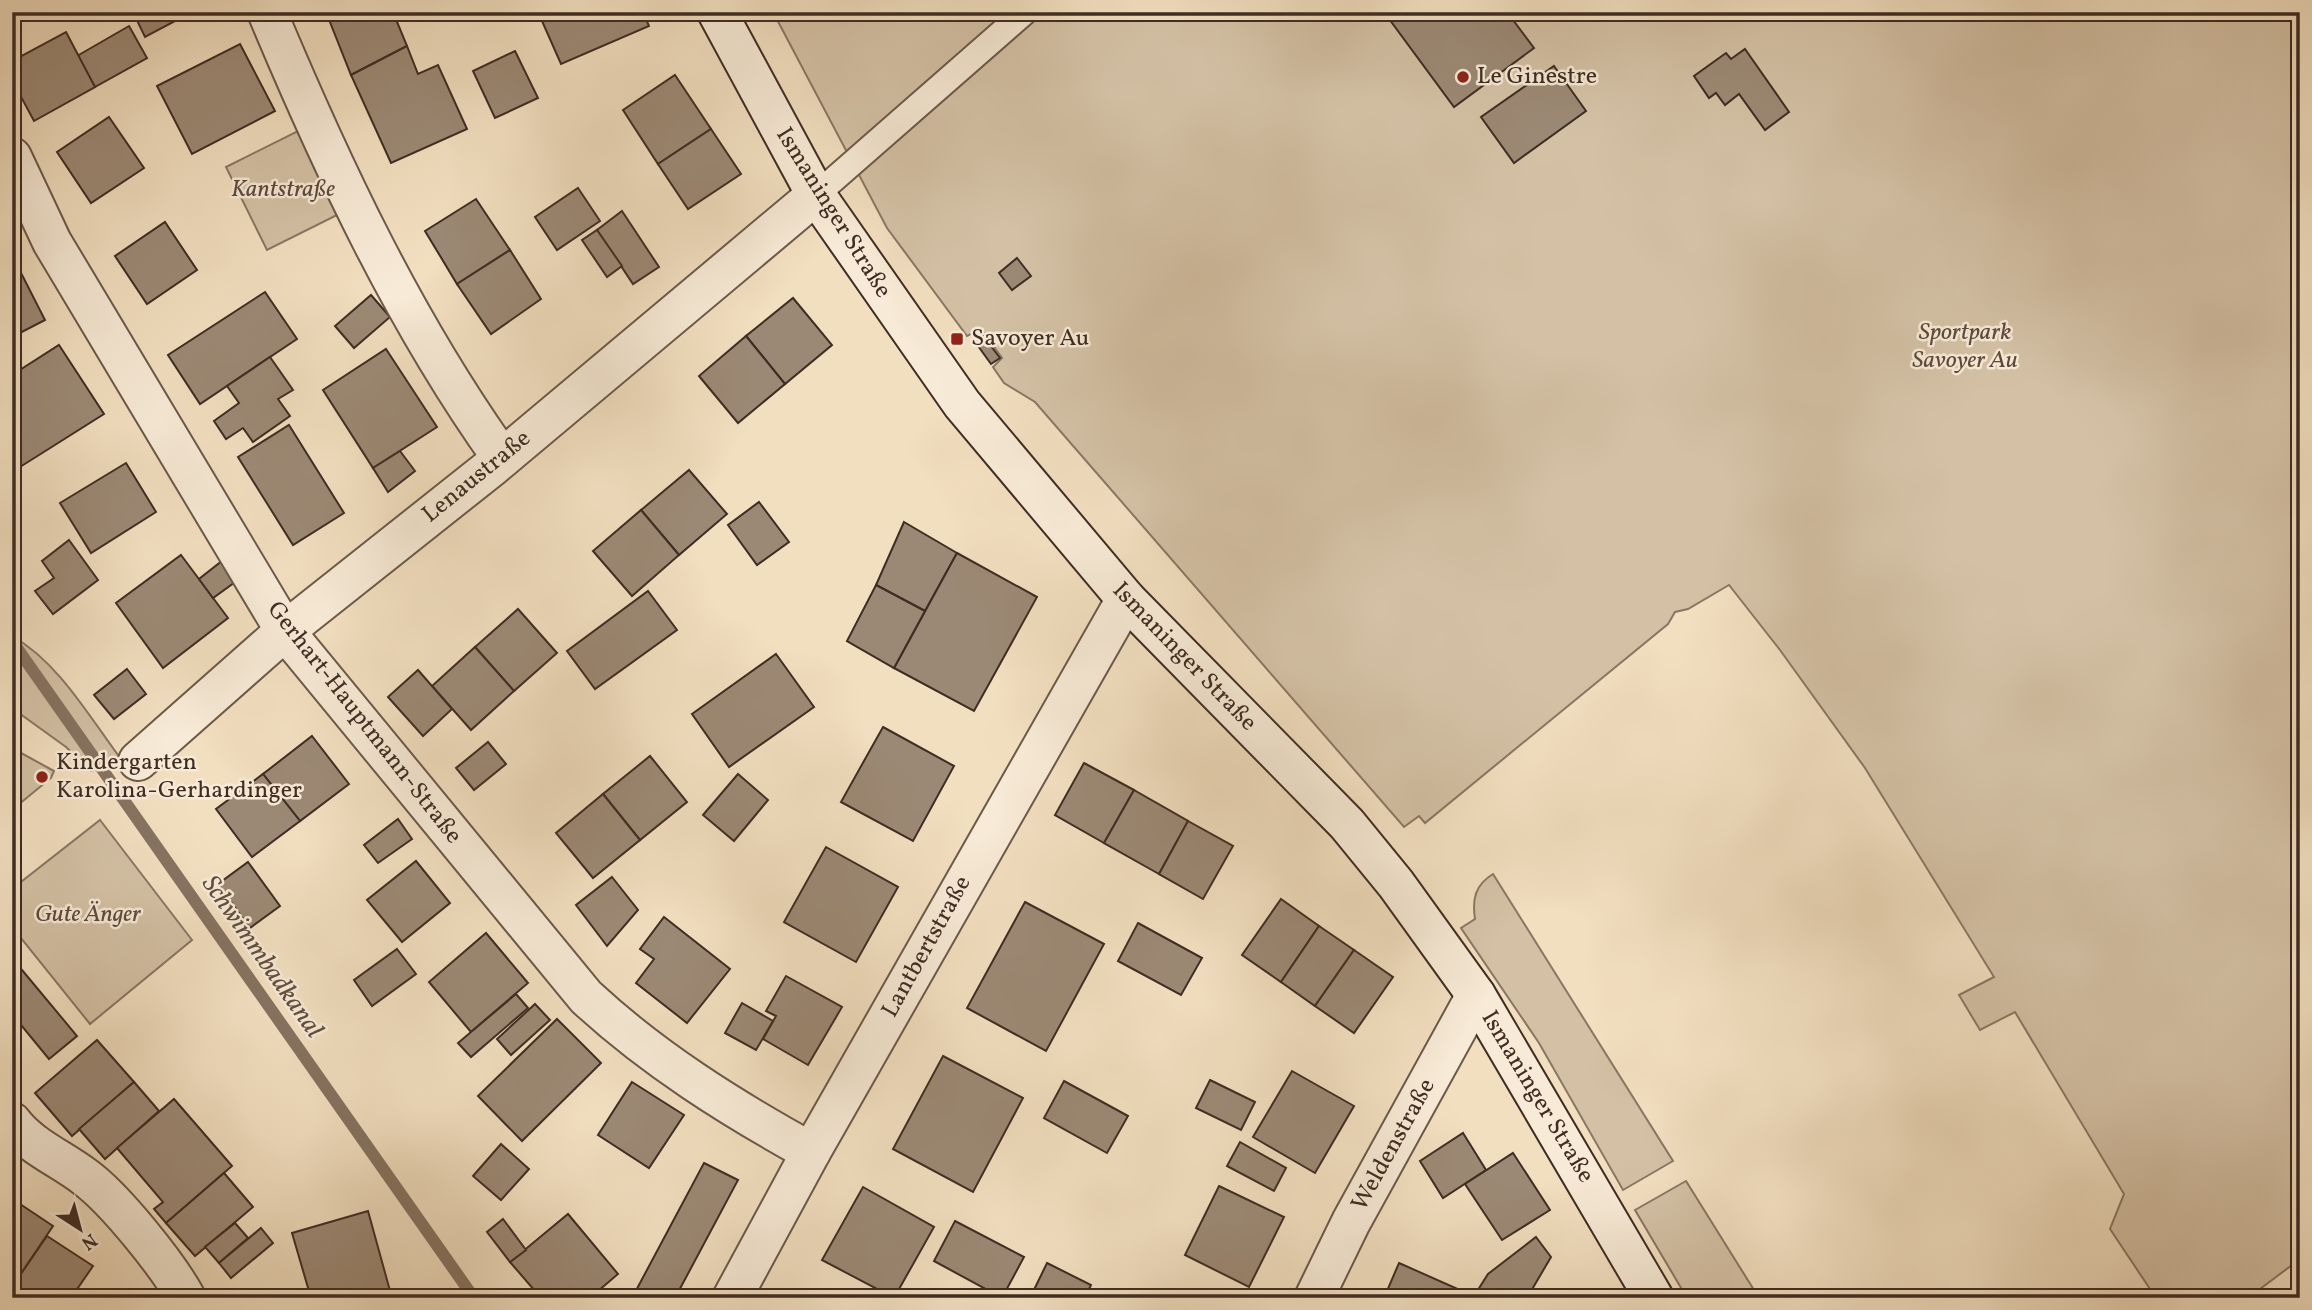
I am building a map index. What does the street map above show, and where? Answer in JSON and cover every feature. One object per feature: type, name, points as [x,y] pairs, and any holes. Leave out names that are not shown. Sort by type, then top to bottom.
[{"type":"street","points":[[267,12],[292,71],[406,310],[459,398],[502,458]]},
{"type":"street","name":"Ismaninger Straße","points":[[717,12],[816,195],[962,404],[1126,599],[1347,824],[1396,884],[1476,995],[1654,1298]]},
{"type":"street","name":"Gerhart-Hauptmann-Straße","points":[[12,157],[52,242],[285,631],[586,997],[623,1032],[665,1063],[811,1152]]},
{"type":"street","name":"Lenaustraße","points":[[138,761],[285,631],[502,458],[816,195]]},
{"type":"street","name":"Lantbertstraße","points":[[732,1298],[811,1152],[1126,599]]},
{"type":"street","name":"Weldenstraße","points":[[1314,1298],[1351,1222],[1476,995]]},
{"type":"street","points":[[16,1130],[87,1178],[149,1245],[186,1298]]},
{"type":"lane","points":[[816,195],[1025,12]]},
{"type":"green space","name":"Sportpark Savoyer Au","points":[[773,12],[2300,12],[2300,1259],[2248,1298],[2156,1298],[2110,1229],[2124,1194],[2015,1012],[1980,1030],[1959,995],[1994,977],[1865,768],[1780,650],[1729,585],[1688,609],[1675,612],[1668,624],[1425,823],[1419,816],[1404,827],[1035,402],[1004,383],[993,367],[1002,358],[981,329],[967,336],[887,228]]},
{"type":"green space","name":"Kantstraße","points":[[298,131],[339,214],[267,250],[226,167]]},
{"type":"green space","points":[[12,636],[29,647],[60,677],[124,763],[91,771],[66,747],[12,708]]},
{"type":"green space","points":[[12,748],[54,771],[51,778],[12,810]]},
{"type":"green space","name":"Gute Änger","points":[[100,820],[192,940],[90,1024],[12,927],[12,889]]},
{"type":"green space","points":[[1493,874],[1673,1161],[1623,1190],[1539,1043],[1461,928],[1475,919],[1476,893],[1482,883]]},
{"type":"green space","points":[[1686,1181],[1759,1298],[1687,1298],[1635,1210]]},
{"type":"building","points":[[133,12],[192,12],[145,37]]},
{"type":"building","points":[[326,12],[393,12],[407,46],[351,75]]},
{"type":"building","points":[[538,12],[643,12],[649,26],[561,64]]},
{"type":"building","name":"Le Ginestre","points":[[1384,12],[1507,12],[1534,48],[1454,107]]},
{"type":"building","points":[[129,26],[147,58],[95,87],[77,56]]},
{"type":"building","points":[[66,32],[95,87],[34,121],[12,80],[12,61]]},
{"type":"building","points":[[240,44],[275,111],[192,154],[157,86]]},
{"type":"building","points":[[407,46],[418,74],[438,65],[467,129],[391,163],[351,75]]},
{"type":"building","points":[[1745,49],[1789,112],[1765,130],[1739,94],[1725,105],[1716,93],[1709,98],[1694,76],[1726,53],[1731,59]]},
{"type":"building","points":[[515,51],[538,98],[495,118],[473,71]]},
{"type":"building","points":[[1554,66],[1586,111],[1514,163],[1481,117]]},
{"type":"building","points":[[675,75],[711,129],[658,164],[623,110]]},
{"type":"building","points":[[109,117],[144,168],[91,203],[57,152]]},
{"type":"building","points":[[711,129],[741,174],[688,209],[658,164]]},
{"type":"building","points":[[578,188],[600,221],[557,250],[535,217]]},
{"type":"building","points":[[476,199],[510,250],[457,284],[425,231]]},
{"type":"building","points":[[622,211],[659,267],[633,284],[597,230]]},
{"type":"building","points":[[165,222],[197,270],[147,304],[115,256]]},
{"type":"building","points":[[597,230],[622,266],[607,277],[582,240]]},
{"type":"building","points":[[510,250],[541,299],[491,334],[457,284]]},
{"type":"building","points":[[1017,258],[1031,276],[1012,290],[999,273]]},
{"type":"building","points":[[18,267],[45,320],[12,337],[12,270]]},
{"type":"building","points":[[265,292],[297,339],[200,404],[168,355]]},
{"type":"building","points":[[371,295],[390,317],[354,348],[335,326]]},
{"type":"building","points":[[793,298],[832,345],[785,384],[746,336]]},
{"type":"building","points":[[981,333],[1000,358],[991,364],[973,339]]},
{"type":"building","points":[[746,336],[785,384],[738,423],[699,376]]},
{"type":"building","points":[[59,345],[104,414],[12,472],[12,375]]},
{"type":"building","points":[[386,349],[437,427],[373,468],[323,390]]},
{"type":"building","points":[[270,357],[293,390],[278,399],[290,416],[253,442],[243,428],[226,439],[214,421],[239,403],[227,386]]},
{"type":"building","points":[[289,425],[344,513],[293,545],[238,457]]},
{"type":"building","points":[[400,451],[415,471],[388,492],[373,468]]},
{"type":"building","points":[[126,463],[156,512],[91,553],[60,503]]},
{"type":"building","points":[[689,470],[727,514],[679,555],[641,510]]},
{"type":"building","points":[[759,502],[789,542],[757,565],[728,525]]},
{"type":"building","points":[[641,510],[679,555],[632,596],[593,551]]},
{"type":"building","points":[[904,522],[957,553],[925,611],[876,585]]},
{"type":"building","points":[[69,540],[98,580],[53,614],[35,591],[54,578],[42,561]]},
{"type":"building","points":[[957,553],[1037,597],[974,711],[894,668]]},
{"type":"building","points":[[181,555],[228,618],[163,668],[116,603]]},
{"type":"building","points":[[227,557],[242,577],[213,598],[199,579]]},
{"type":"building","points":[[876,585],[925,611],[894,668],[847,641]]},
{"type":"building","points":[[648,591],[677,630],[595,689],[567,651]]},
{"type":"building","points":[[518,609],[557,653],[514,691],[475,647]]},
{"type":"building","points":[[475,647],[514,691],[471,730],[432,686]]},
{"type":"building","points":[[776,654],[814,707],[729,767],[692,714]]},
{"type":"building","points":[[127,669],[146,694],[114,719],[94,695]]},
{"type":"building","points":[[418,670],[452,709],[423,736],[388,697]]},
{"type":"building","points":[[883,727],[954,766],[913,841],[841,802]]},
{"type":"building","points":[[312,736],[349,784],[300,821],[263,774]]},
{"type":"building","points":[[488,742],[506,764],[474,790],[456,768]]},
{"type":"building","points":[[650,756],[687,802],[640,840],[603,794]]},
{"type":"building","points":[[1084,763],[1134,790],[1104,843],[1055,815]]},
{"type":"building","points":[[263,774],[300,821],[252,857],[216,809]]},
{"type":"building","points":[[738,774],[768,800],[734,841],[703,815]]},
{"type":"building","points":[[1134,790],[1188,821],[1159,874],[1104,843]]},
{"type":"building","points":[[603,794],[640,840],[593,878],[556,833]]},
{"type":"building","points":[[398,819],[412,839],[378,863],[364,845]]},
{"type":"building","points":[[1188,821],[1233,846],[1203,899],[1159,874]]},
{"type":"building","points":[[826,847],[898,887],[856,962],[784,922]]},
{"type":"building","points":[[416,861],[450,903],[402,942],[367,900]]},
{"type":"building","points":[[248,862],[280,906],[250,928],[218,884]]},
{"type":"building","points":[[612,877],[638,910],[607,946],[576,905]]},
{"type":"building","points":[[1281,899],[1319,926],[1281,982],[1242,955]]},
{"type":"building","points":[[1025,902],[1104,944],[1046,1051],[967,1008]]},
{"type":"building","points":[[664,917],[730,969],[687,1023],[636,983],[654,959],[640,949]]},
{"type":"building","points":[[1138,923],[1202,958],[1181,995],[1118,961]]},
{"type":"building","points":[[1319,926],[1354,950],[1315,1006],[1281,982]]},
{"type":"building","points":[[486,933],[528,983],[471,1032],[429,982]]},
{"type":"building","points":[[397,949],[416,974],[372,1006],[354,980]]},
{"type":"building","points":[[1354,950],[1393,977],[1354,1033],[1315,1006]]},
{"type":"building","points":[[12,958],[77,1036],[49,1059],[12,1014]]},
{"type":"building","points":[[786,976],[842,1007],[808,1065],[763,1039],[776,1016],[766,1011]]},
{"type":"building","points":[[516,994],[528,1008],[471,1057],[458,1043]]},
{"type":"building","points":[[742,1003],[773,1021],[756,1050],[725,1033]]},
{"type":"building","points":[[535,1004],[550,1020],[511,1055],[497,1039]]},
{"type":"building","points":[[557,1019],[601,1063],[522,1141],[478,1096]]},
{"type":"building","points":[[97,1040],[134,1082],[72,1136],[35,1093]]},
{"type":"building","points":[[943,1056],[1023,1098],[973,1192],[893,1149]]},
{"type":"building","points":[[1292,1071],[1354,1106],[1315,1173],[1253,1137]]},
{"type":"building","points":[[1210,1080],[1255,1102],[1241,1130],[1196,1108]]},
{"type":"building","points":[[1064,1081],[1128,1116],[1107,1153],[1044,1118]]},
{"type":"building","points":[[134,1082],[159,1111],[105,1159],[79,1129]]},
{"type":"building","points":[[632,1082],[684,1115],[649,1168],[598,1135]]},
{"type":"building","points":[[174,1099],[232,1166],[166,1223],[154,1209],[163,1202],[117,1148]]},
{"type":"building","points":[[1463,1133],[1486,1170],[1443,1198],[1420,1161]]},
{"type":"building","points":[[1240,1142],[1286,1168],[1274,1191],[1227,1166]]},
{"type":"building","points":[[501,1144],[529,1169],[501,1200],[473,1176]]},
{"type":"building","points":[[1513,1153],[1550,1210],[1502,1240],[1465,1184]]},
{"type":"building","points":[[704,1163],[738,1180],[675,1298],[632,1298]]},
{"type":"building","points":[[224,1173],[253,1207],[195,1256],[166,1223]]},
{"type":"building","points":[[1219,1186],[1284,1217],[1249,1287],[1185,1255]]},
{"type":"building","points":[[863,1187],[934,1227],[894,1298],[822,1260]]},
{"type":"building","points":[[17,1202],[53,1226],[14,1284],[12,1208]]},
{"type":"building","points":[[368,1211],[392,1298],[311,1298],[292,1233]]},
{"type":"building","points":[[568,1214],[618,1274],[590,1298],[541,1298],[510,1262]]},
{"type":"building","points":[[503,1219],[526,1250],[510,1262],[487,1232]]},
{"type":"building","points":[[955,1221],[1024,1257],[1002,1298],[934,1261]]},
{"type":"building","points":[[235,1223],[248,1238],[219,1263],[205,1247]]},
{"type":"building","points":[[261,1228],[273,1243],[231,1278],[219,1263]]},
{"type":"building","points":[[47,1236],[93,1266],[71,1298],[12,1298],[12,1287]]},
{"type":"building","points":[[1536,1237],[1551,1257],[1527,1298],[1483,1298],[1476,1293],[1488,1274]]},
{"type":"building","points":[[1047,1263],[1091,1285],[1085,1298],[1030,1298]]},
{"type":"building","points":[[1399,1263],[1469,1294],[1467,1298],[1384,1298]]},
{"type":"waterway","name":"Schwimmbadkanal","points":[[12,641],[474,1298]]},
{"type":"place","name":"Le Ginestre","points":[[1463,77]]},
{"type":"place","name":"Savoyer Au","points":[[957,339]]},
{"type":"place","name":"Kindergarten Karolina-Gerhardinger","points":[[42,777]]}]
